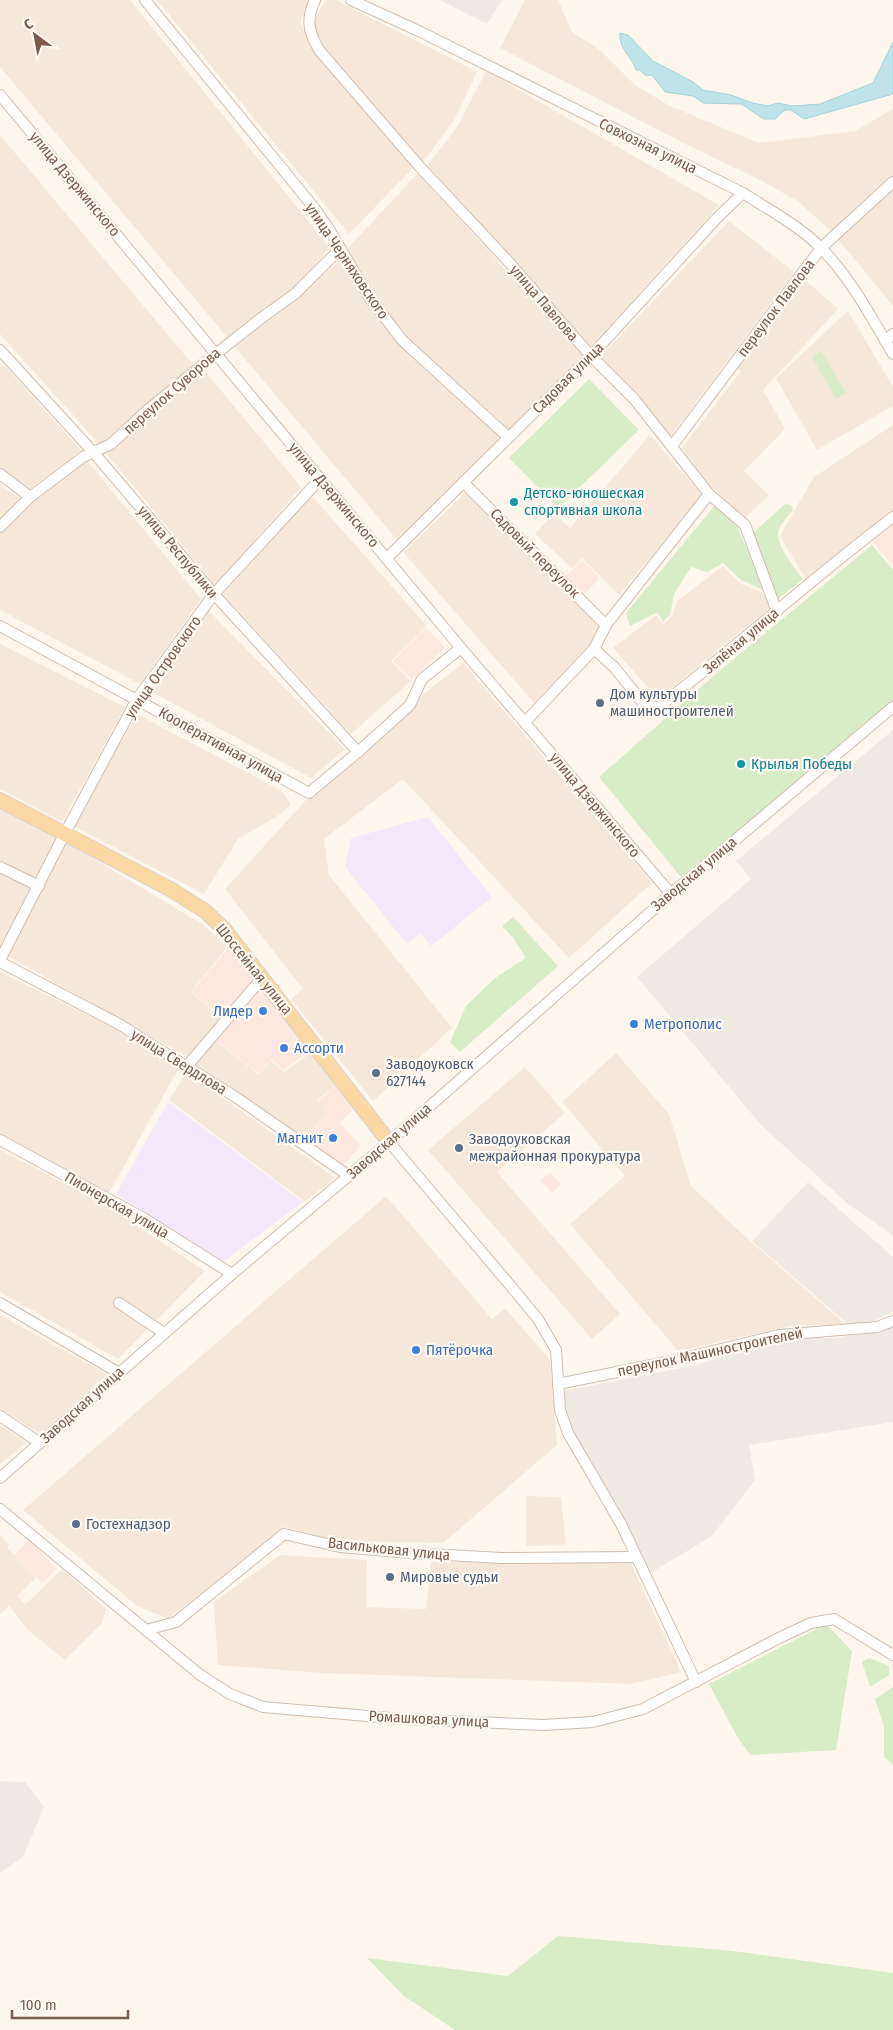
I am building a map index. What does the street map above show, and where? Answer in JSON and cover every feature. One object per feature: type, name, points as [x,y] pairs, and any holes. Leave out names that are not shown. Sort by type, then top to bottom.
[{"type":"main road","name":"Шоссейная улица","points":[[0,800],[170,889],[205,911],[224,929],[389,1142]]},
{"type":"street","name":"улица Черняховского","points":[[145,0],[315,209],[369,297],[402,340],[508,436]]},
{"type":"street","name":"улица Павлова","points":[[315,0],[309,13],[310,35],[319,50],[420,167],[507,260],[590,356],[635,400],[709,494],[745,526],[777,612]]},
{"type":"street","name":"Совхозная улица","points":[[351,0],[422,32],[743,193],[792,225],[821,248],[852,287],[889,337],[893,354]]},
{"type":"street","name":"улица Дзержинского","points":[[0,95],[461,648],[671,894]]},
{"type":"street","name":"переулок Павлова","points":[[672,446],[821,248],[893,182]]},
{"type":"street","name":"Садовая улица","points":[[387,558],[590,356],[716,219],[743,193]]},
{"type":"street","name":"переулок Суворова","points":[[0,527],[30,497],[84,457],[111,444],[149,409],[217,353],[260,318],[296,293],[340,249]]},
{"type":"street","name":"улица Республики","points":[[0,350],[94,453],[214,594],[358,752]]},
{"type":"street","points":[[0,474],[30,497]]},
{"type":"street","name":"улица Островского","points":[[0,961],[65,833],[137,699],[214,594],[320,479]]},
{"type":"street","name":"Садовый переулок","points":[[463,482],[606,625]]},
{"type":"street","points":[[525,722],[594,649],[606,625],[709,494]]},
{"type":"street","name":"Зелёная улица","points":[[594,649],[614,667],[643,703],[657,708],[708,669],[862,540],[893,517]]},
{"type":"street","name":"Кооперативная улица","points":[[0,626],[309,793],[358,752]]},
{"type":"street","points":[[358,752],[410,705],[422,679],[461,648]]},
{"type":"street","name":"Заводская улица","points":[[0,1478],[232,1274],[389,1142],[671,894],[893,707]]},
{"type":"street","points":[[0,867],[39,886]]},
{"type":"street","name":"улица Свердлова","points":[[0,961],[119,1024],[237,1098],[349,1176]]},
{"type":"street","points":[[187,1066],[262,978]]},
{"type":"street","name":"Пионерская улица","points":[[0,1140],[144,1219],[232,1274]]},
{"type":"street","points":[[389,1142],[538,1320],[556,1350],[560,1410],[568,1433],[621,1524],[696,1682]]},
{"type":"street","points":[[0,1303],[119,1372]]},
{"type":"street","points":[[119,1303],[164,1333]]},
{"type":"street","name":"переулок Машиностроителей","points":[[558,1384],[676,1360],[779,1335],[877,1327],[893,1321]]},
{"type":"street","points":[[0,1416],[40,1443]]},
{"type":"street","name":"Ромашковая улица","points":[[0,1509],[199,1674],[230,1694],[263,1707],[402,1719],[543,1725],[593,1722],[643,1709],[811,1623],[834,1619],[893,1655]]},
{"type":"street","name":"Васильковая улица","points":[[146,1630],[176,1622],[284,1534],[340,1547],[410,1554],[502,1558],[636,1557]]},
{"type":"shaded area","points":[[0,0],[130,0],[330,248],[293,290],[227,337],[0,67]]},
{"type":"shaded area","points":[[157,0],[310,0],[300,22],[316,53],[413,168],[349,234]]},
{"type":"shaded area","points":[[326,0],[336,0],[477,72],[455,119],[423,162],[320,42],[312,24]]},
{"type":"shaded area","points":[[440,0],[502,0],[487,24]]},
{"type":"shaded area","points":[[525,0],[558,0],[572,32],[600,50],[635,85],[670,106],[759,143],[855,131],[893,109],[893,179],[834,234],[799,202],[762,181],[687,145],[500,48]]},
{"type":"shaded area","points":[[486,71],[719,205],[591,347],[427,166],[459,124]]},
{"type":"shaded area","points":[[0,135],[194,366],[109,442],[101,446],[0,334]]},
{"type":"shaded area","points":[[418,173],[583,355],[509,430],[405,336],[373,295],[346,250]]},
{"type":"shaded area","points":[[893,189],[893,306],[838,239]]},
{"type":"shaded area","points":[[729,221],[794,272],[671,436],[599,358]]},
{"type":"shaded area","points":[[340,261],[400,345],[501,436],[398,541],[235,347]]},
{"type":"shaded area","points":[[805,280],[838,309],[763,390],[785,429],[744,471],[769,495],[744,519],[707,482],[682,448],[741,371],[734,366]]},
{"type":"shaded area","points":[[848,311],[893,387],[893,406],[817,450],[776,378]]},
{"type":"shaded area","points":[[3,364],[81,450],[30,489],[0,467],[0,368]]},
{"type":"shaded area","points":[[204,370],[301,487],[216,586],[106,453],[152,412]]},
{"type":"shaded area","points":[[893,425],[893,512],[807,581],[780,536],[814,477]]},
{"type":"shaded area","points":[[650,435],[702,495],[619,595],[582,558],[572,568],[535,534],[554,513],[570,528]]},
{"type":"shaded area","points":[[87,461],[201,599],[140,684],[0,610],[0,533],[34,502]]},
{"type":"shaded area","points":[[0,486],[21,499],[0,520]]},
{"type":"shaded area","points":[[465,493],[603,626],[590,648],[534,703],[403,552]]},
{"type":"shaded area","points":[[311,495],[427,626],[391,661],[411,681],[351,734],[223,594]]},
{"type":"shaded area","points":[[893,525],[893,566],[872,541]]},
{"type":"shaded area","points":[[582,560],[600,578],[585,594],[566,576]]},
{"type":"shaded area","points":[[723,566],[741,584],[761,592],[772,606],[658,699],[613,648],[656,615],[663,625],[673,615],[677,601]]},
{"type":"shaded area","points":[[207,609],[345,749],[311,778],[150,691]]},
{"type":"shaded area","points":[[426,628],[445,647],[412,680],[393,661]]},
{"type":"shaded area","points":[[0,644],[125,707],[62,822],[0,789]]},
{"type":"shaded area","points":[[463,663],[652,883],[569,958],[403,779],[324,839],[329,875],[452,1028],[373,1101],[291,999],[303,989],[225,889],[305,801],[387,735],[421,696]]},
{"type":"shaded area","points":[[137,714],[282,791],[291,805],[279,815],[238,839],[204,894],[73,826]]},
{"type":"shaded area","points":[[893,730],[893,1235],[848,1204],[761,1125],[637,977],[751,879],[736,861]]},
{"type":"shaded area","points":[[0,808],[59,837],[35,879],[0,861]]},
{"type":"shaded area","points":[[428,817],[492,897],[431,946],[421,933],[407,944],[345,867],[351,838]]},
{"type":"shaded area","points":[[66,842],[202,924],[227,947],[191,992],[222,1019],[188,1057],[6,955]]},
{"type":"shaded area","points":[[0,872],[31,888],[0,950]]},
{"type":"shaded area","points":[[228,948],[256,981],[222,1018],[192,992]]},
{"type":"shaded area","points":[[0,972],[118,1030],[180,1066],[109,1193],[0,1133]]},
{"type":"shaded area","points":[[261,988],[311,1051],[283,1070],[272,1059],[258,1073],[216,1040]]},
{"type":"shaded area","points":[[215,1040],[258,1074],[271,1061],[284,1072],[312,1052],[335,1086],[317,1100],[327,1111],[305,1140],[195,1064]]},
{"type":"shaded area","points":[[616,1053],[669,1114],[691,1186],[750,1241],[845,1324],[791,1326],[678,1351],[570,1224],[625,1176],[562,1102]]},
{"type":"shaded area","points":[[525,1067],[565,1113],[497,1172],[620,1314],[592,1339],[428,1150]]},
{"type":"shaded area","points":[[187,1072],[335,1178],[305,1202],[169,1100]]},
{"type":"shaded area","points":[[336,1086],[353,1110],[340,1123],[361,1146],[341,1168],[306,1141],[327,1111],[318,1101]]},
{"type":"shaded area","points":[[168,1102],[303,1202],[223,1262],[116,1194]]},
{"type":"shaded area","points":[[0,1150],[104,1204],[205,1271],[118,1359],[0,1292]]},
{"type":"shaded area","points":[[550,1172],[561,1184],[552,1193],[541,1181]]},
{"type":"shaded area","points":[[808,1182],[893,1257],[893,1312],[863,1325],[849,1325],[752,1241]]},
{"type":"shaded area","points":[[386,1196],[492,1319],[505,1308],[550,1360],[557,1445],[443,1543],[339,1541],[284,1527],[168,1619],[137,1606],[23,1510]]},
{"type":"shaded area","points":[[0,1315],[107,1374],[40,1434],[0,1408]]},
{"type":"shaded area","points":[[893,1327],[893,1422],[749,1445],[755,1480],[712,1536],[649,1574],[582,1452],[562,1407],[563,1391],[697,1365],[766,1343],[809,1338],[837,1338]]},
{"type":"shaded area","points":[[0,1425],[26,1443],[0,1464]]},
{"type":"shaded area","points":[[526,1496],[561,1497],[566,1545],[526,1546]]},
{"type":"shaded area","points":[[0,1535],[9,1545],[7,1548],[36,1578],[16,1597],[25,1605],[62,1569],[106,1609],[102,1623],[65,1660],[29,1631],[9,1606],[0,1614]]},
{"type":"shaded area","points":[[29,1540],[57,1569],[42,1583],[14,1555]]},
{"type":"shaded area","points":[[280,1555],[367,1560],[366,1607],[426,1609],[431,1562],[631,1563],[681,1672],[631,1684],[323,1673],[218,1665],[214,1602]]},
{"type":"shaded area","points":[[0,1781],[25,1782],[44,1807],[23,1857],[0,1873]]},
{"type":"green space","points":[[821,351],[846,393],[836,399],[812,357]]},
{"type":"green space","points":[[589,379],[639,430],[558,508],[509,458]]},
{"type":"green space","points":[[785,504],[791,505],[793,510],[779,529],[779,541],[786,555],[803,579],[777,600],[764,560],[752,534]]},
{"type":"green space","points":[[715,505],[736,523],[765,591],[741,580],[723,563],[707,572],[691,567],[674,594],[670,615],[663,622],[658,612],[630,626],[626,613]]},
{"type":"green space","points":[[872,545],[893,570],[893,702],[681,877],[599,777],[718,672]]},
{"type":"green space","points":[[513,917],[558,966],[460,1052],[450,1042],[466,1006],[495,978],[526,958],[514,939],[502,926]]},
{"type":"green space","points":[[826,1624],[852,1651],[836,1750],[750,1755],[736,1735],[709,1684]]},
{"type":"green space","points":[[869,1658],[889,1666],[889,1675],[870,1687],[862,1662]]},
{"type":"green space","points":[[893,1687],[893,1765],[884,1757],[884,1727],[875,1699]]},
{"type":"green space","points":[[558,1936],[733,1951],[893,1973],[893,2030],[455,2030],[404,1996],[367,1958],[508,1976]]},
{"type":"water","points":[[620,33],[628,35],[653,61],[693,82],[703,90],[731,95],[768,106],[778,103],[792,106],[820,104],[873,83],[893,42],[893,94],[804,119],[791,110],[785,110],[775,119],[764,119],[741,104],[703,103],[693,96],[665,92],[652,75],[646,76],[640,70],[636,70],[623,48]]},
{"type":"place","name":"Детско-юношеская спортивная школа","points":[[514,502]]},
{"type":"place","name":"Дом культуры машиностроителей","points":[[600,703]]},
{"type":"place","name":"Крылья Победы","points":[[741,764]]},
{"type":"place","name":"Лидер","points":[[263,1011]]},
{"type":"place","name":"Метрополис","points":[[634,1024]]},
{"type":"place","name":"Ассорти","points":[[284,1048]]},
{"type":"place","name":"Заводоуковск 627144","points":[[376,1073]]},
{"type":"place","name":"Магнит","points":[[333,1138]]},
{"type":"place","name":"Заводоуковская межрайонная прокуратура","points":[[459,1148]]},
{"type":"place","name":"Пятёрочка","points":[[416,1350]]},
{"type":"place","name":"Гостехнадзор","points":[[76,1524]]},
{"type":"place","name":"Мировые судьи","points":[[390,1577]]}]
